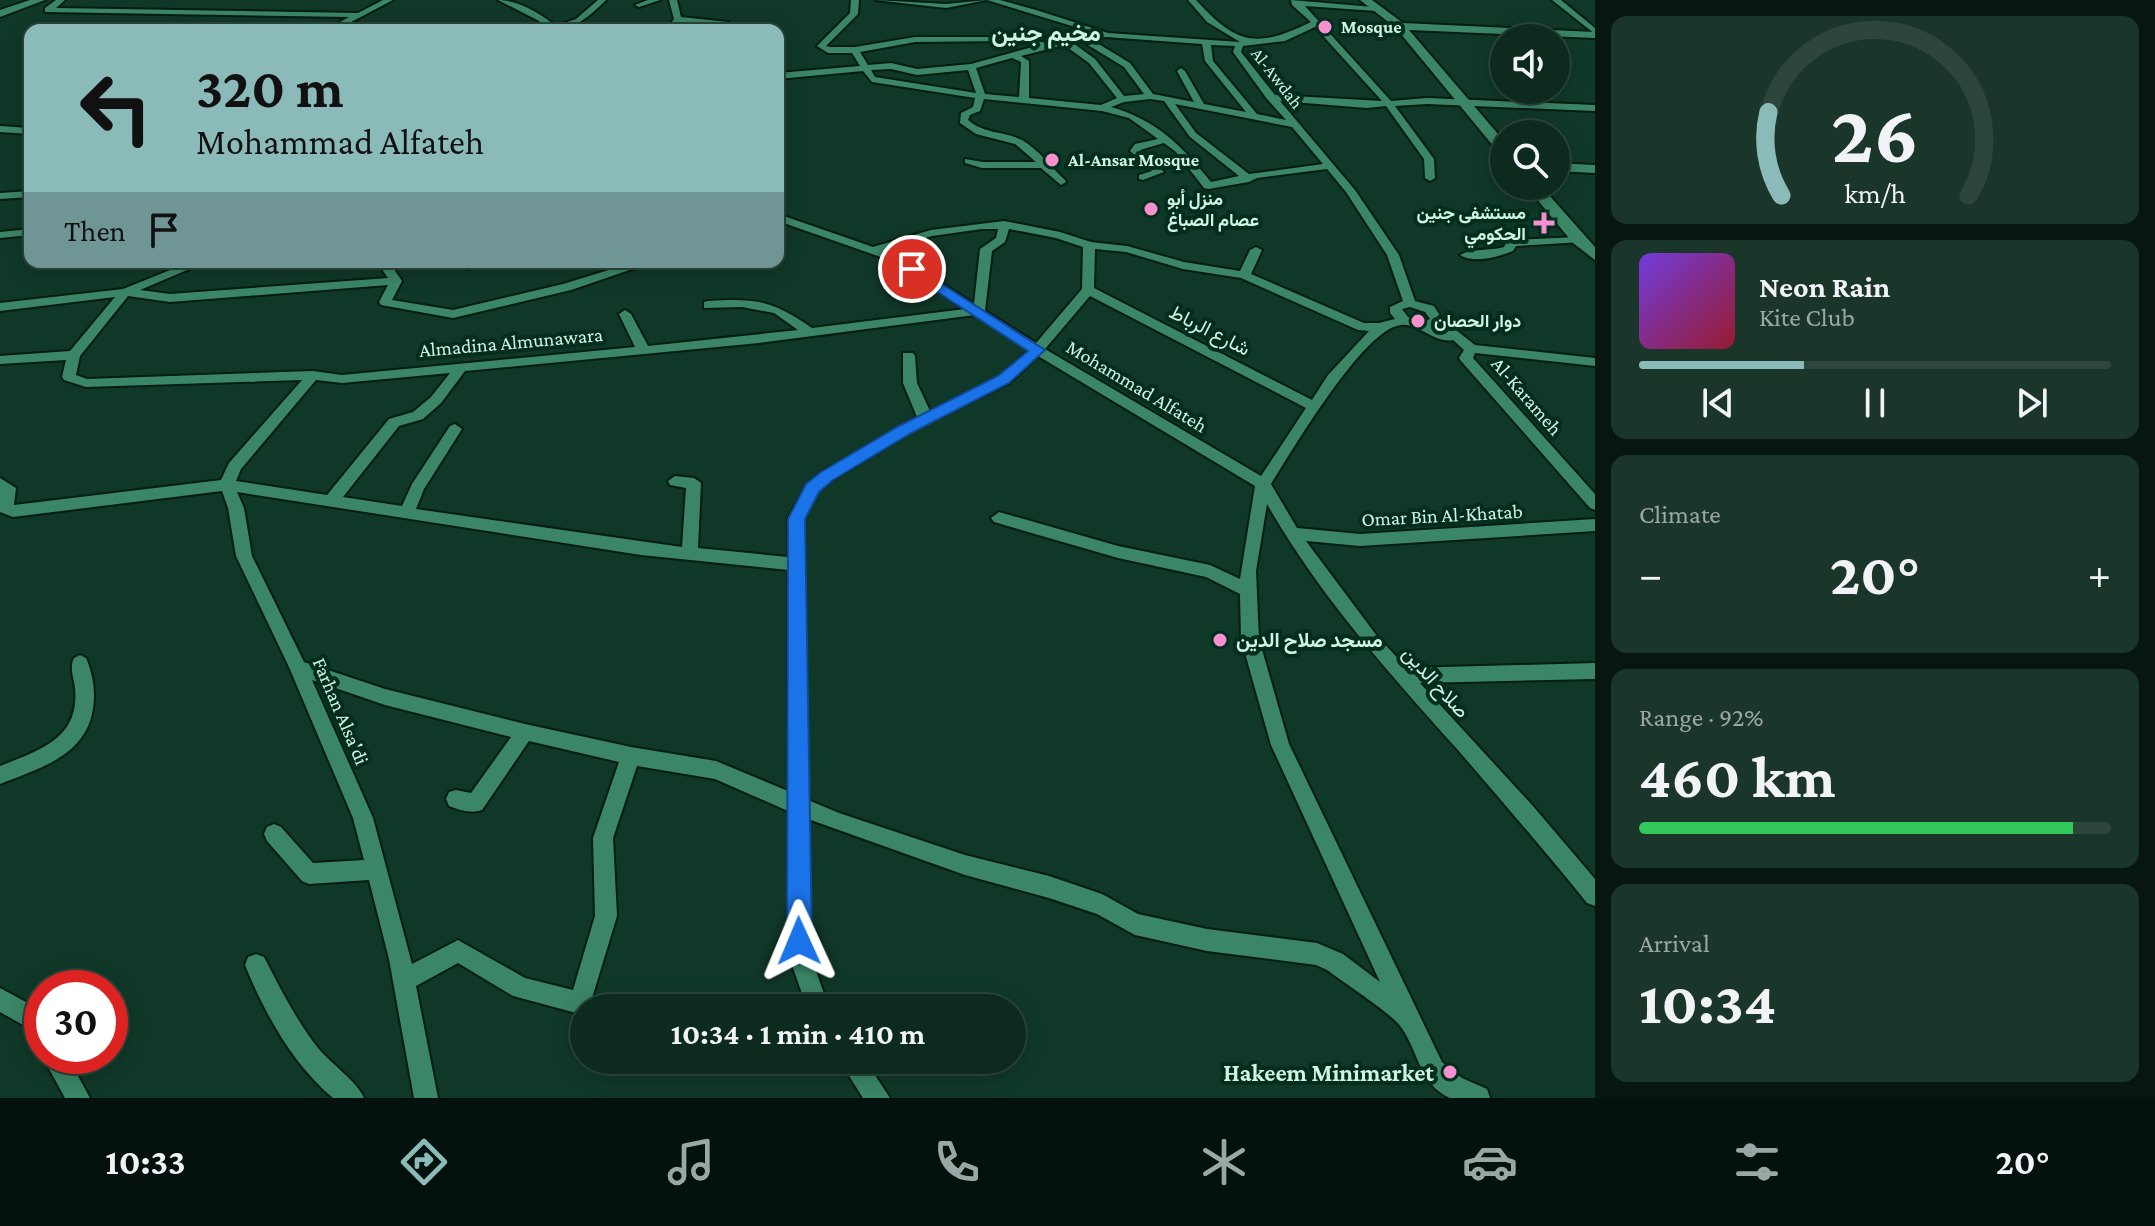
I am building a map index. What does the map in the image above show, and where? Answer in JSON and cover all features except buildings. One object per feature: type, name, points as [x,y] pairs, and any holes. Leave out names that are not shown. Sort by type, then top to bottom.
[{"type":"main road","points":[[0,14],[40,0]]},
{"type":"main road","points":[[1369,5],[1400,26],[1490,132]]},
{"type":"main road","points":[[1400,26],[1595,33]]},
{"type":"main road","points":[[1570,168],[1595,169]]},
{"type":"main road","points":[[1545,200],[1578,240],[1595,255]]},
{"type":"street","points":[[61,0],[48,10],[360,15]]},
{"type":"street","points":[[342,24],[389,0]]},
{"type":"street","points":[[504,0],[547,24]]},
{"type":"street","points":[[571,24],[579,21],[602,0]]},
{"type":"street","points":[[639,5],[656,0]]},
{"type":"street","points":[[673,0],[678,19]]},
{"type":"street","points":[[855,0],[854,14],[821,46],[828,50],[855,50],[881,46],[896,39],[929,37],[938,41],[1008,39],[1050,45]]},
{"type":"street","points":[[879,0],[946,6],[983,0]]},
{"type":"street","name":"Al-Awdah","points":[[991,0],[1063,22],[1094,26],[1106,35],[1243,43]]},
{"type":"street","points":[[1192,0],[1210,20],[1243,43],[1282,39],[1314,24]]},
{"type":"street","points":[[1283,0],[1369,5]]},
{"type":"street","points":[[1556,0],[1595,33]]},
{"type":"street","points":[[1297,2],[1390,105],[1429,159],[1430,178]]},
{"type":"street","points":[[678,19],[724,22]]},
{"type":"street","points":[[674,24],[678,19]]},
{"type":"street","points":[[784,76],[891,66],[917,72],[971,67],[1050,45],[1106,35]]},
{"type":"street","points":[[1085,39],[1132,69],[1150,96]]},
{"type":"street","points":[[1135,48],[1173,49],[1170,40]]},
{"type":"street","points":[[1065,42],[1092,61],[1122,99]]},
{"type":"street","points":[[1206,42],[1209,61],[1253,115]]},
{"type":"street","name":"Al-Awdah","points":[[1243,43],[1237,52],[1292,124],[1331,166],[1393,255],[1410,303]]},
{"type":"street","points":[[855,50],[872,79],[879,81],[979,96],[1102,108],[1132,116],[1180,150],[1208,186],[1331,166]]},
{"type":"street","points":[[1108,53],[1122,51]]},
{"type":"street","points":[[1012,55],[1025,61],[1024,98]]},
{"type":"street","points":[[971,67],[981,92],[977,109],[964,116],[969,128],[1020,143],[1061,182]]},
{"type":"street","points":[[1181,71],[1201,106]]},
{"type":"street","points":[[1102,108],[1122,99],[1150,96],[1292,124]]},
{"type":"street","points":[[1270,97],[1390,105],[1414,101],[1595,108]]},
{"type":"street","points":[[1168,101],[1193,135],[1249,179]]},
{"type":"street","points":[[0,129],[24,131]]},
{"type":"street","points":[[1143,177],[1159,172],[1135,151],[1138,146],[1165,140]]},
{"type":"street","points":[[969,161],[982,165],[1040,165]]},
{"type":"street","points":[[0,196],[24,194]]},
{"type":"street","name":"Mohammad Alfateh","points":[[784,220],[875,250],[1263,484]]},
{"type":"street","points":[[875,250],[929,232],[1004,224],[1033,227],[1081,243],[1127,249],[1183,265],[1244,275],[1362,327],[1380,327],[1404,320]]},
{"type":"street","points":[[979,311],[986,249],[1001,240],[1004,224]]},
{"type":"street","points":[[0,235],[24,233]]},
{"type":"street","points":[[1466,255],[1499,254],[1509,249],[1511,243],[1528,240],[1578,240]]},
{"type":"street","points":[[813,994],[806,977],[799,937],[796,519],[812,488],[827,476],[1004,380],[1037,350],[1088,290],[1081,243]]},
{"type":"street","points":[[1244,275],[1256,250]]},
{"type":"street","points":[[0,360],[74,355],[125,292],[185,268]]},
{"type":"street","points":[[387,268],[396,281]]},
{"type":"street","points":[[396,281],[385,302],[453,314],[567,287],[628,268]]},
{"type":"street","points":[[0,307],[125,292],[170,298],[396,281]]},
{"type":"street","name":"شارع الرباط","points":[[1088,290],[1313,406]]},
{"type":"street","points":[[708,305],[742,303],[778,310],[810,333]]},
{"type":"street","points":[[1471,349],[1437,321],[1430,309],[1410,303],[1399,304],[1395,309],[1404,320],[1471,349],[1595,362]]},
{"type":"street","name":"Almadina Almunawara","points":[[74,355],[69,377],[86,383],[313,375],[342,379],[810,333],[979,311]]},
{"type":"street","points":[[625,314],[643,349]]},
{"type":"street","points":[[1422,326],[1437,321]]},
{"type":"street","points":[[1380,327],[1333,378],[1263,484],[1248,571],[1250,639],[1280,745],[1434,1070],[1453,1087],[1478,1098]]},
{"type":"street","name":"Al-Karameh","points":[[1471,349],[1466,358],[1595,504]]},
{"type":"street","points":[[908,356],[913,367],[910,381],[924,411],[925,421]]},
{"type":"street","points":[[332,500],[394,422],[418,416],[436,400],[462,366]]},
{"type":"street","points":[[227,485],[234,467],[313,375]]},
{"type":"street","points":[[407,512],[417,488],[455,429]]},
{"type":"street","points":[[675,481],[694,483],[690,555]]},
{"type":"street","points":[[0,483],[8,488],[5,508],[13,511],[227,485],[690,555],[796,564]]},
{"type":"street","name":"صلاح الدين","points":[[1263,484],[1292,534],[1400,676],[1526,813],[1595,895]]},
{"type":"street","name":"Farhan Alsa'di","points":[[227,485],[236,508],[244,556],[298,667],[363,818],[404,980],[426,1098]]},
{"type":"street","points":[[999,518],[1118,552],[1210,571],[1249,591]]},
{"type":"street","name":"Omar Bin Al-Khatab","points":[[1292,534],[1360,540],[1595,525]]},
{"type":"street","points":[[0,775],[56,752],[84,725],[88,694],[80,663]]},
{"type":"street","points":[[298,667],[385,697],[525,732],[631,756],[716,770],[798,806],[965,865],[1089,900],[1135,924],[1207,940],[1317,954],[1335,962],[1409,1018],[1444,1098]]},
{"type":"street","points":[[1400,676],[1595,671]]},
{"type":"street","points":[[456,799],[475,803],[525,732]]},
{"type":"street","points":[[404,980],[458,951],[521,988],[580,1003],[606,916],[603,838],[631,756]]},
{"type":"street","points":[[274,834],[309,874],[377,869]]},
{"type":"street","points":[[256,965],[291,1032],[331,1082],[352,1098]]},
{"type":"street","points":[[0,999],[24,1013]]},
{"type":"street","points":[[64,1074],[78,1098]]},
{"type":"street","points":[[861,1074],[878,1098]]},
{"type":"place","name":"Mosque","points":[[1325,27]]},
{"type":"place","name":"Al-Ansar Mosque","points":[[1052,160]]},
{"type":"place","name":"منزل أبو عصام الصباغ","points":[[1151,209]]},
{"type":"place","name":"مستشفى جنين الحكومي","points":[[1544,223]]},
{"type":"place","name":"دوار الحصان","points":[[1418,321]]},
{"type":"place","name":"مسجد صلاح الدين","points":[[1220,640]]},
{"type":"place","name":"Hakeem Minimarket","points":[[1450,1072]]},
{"type":"district","name":"مخيم جنين","points":[[1046,32]]},
{"type":"route","points":[[799,941],[796,519],[812,488],[827,476],[905,429],[1004,380],[1037,350],[912,269]]}]
